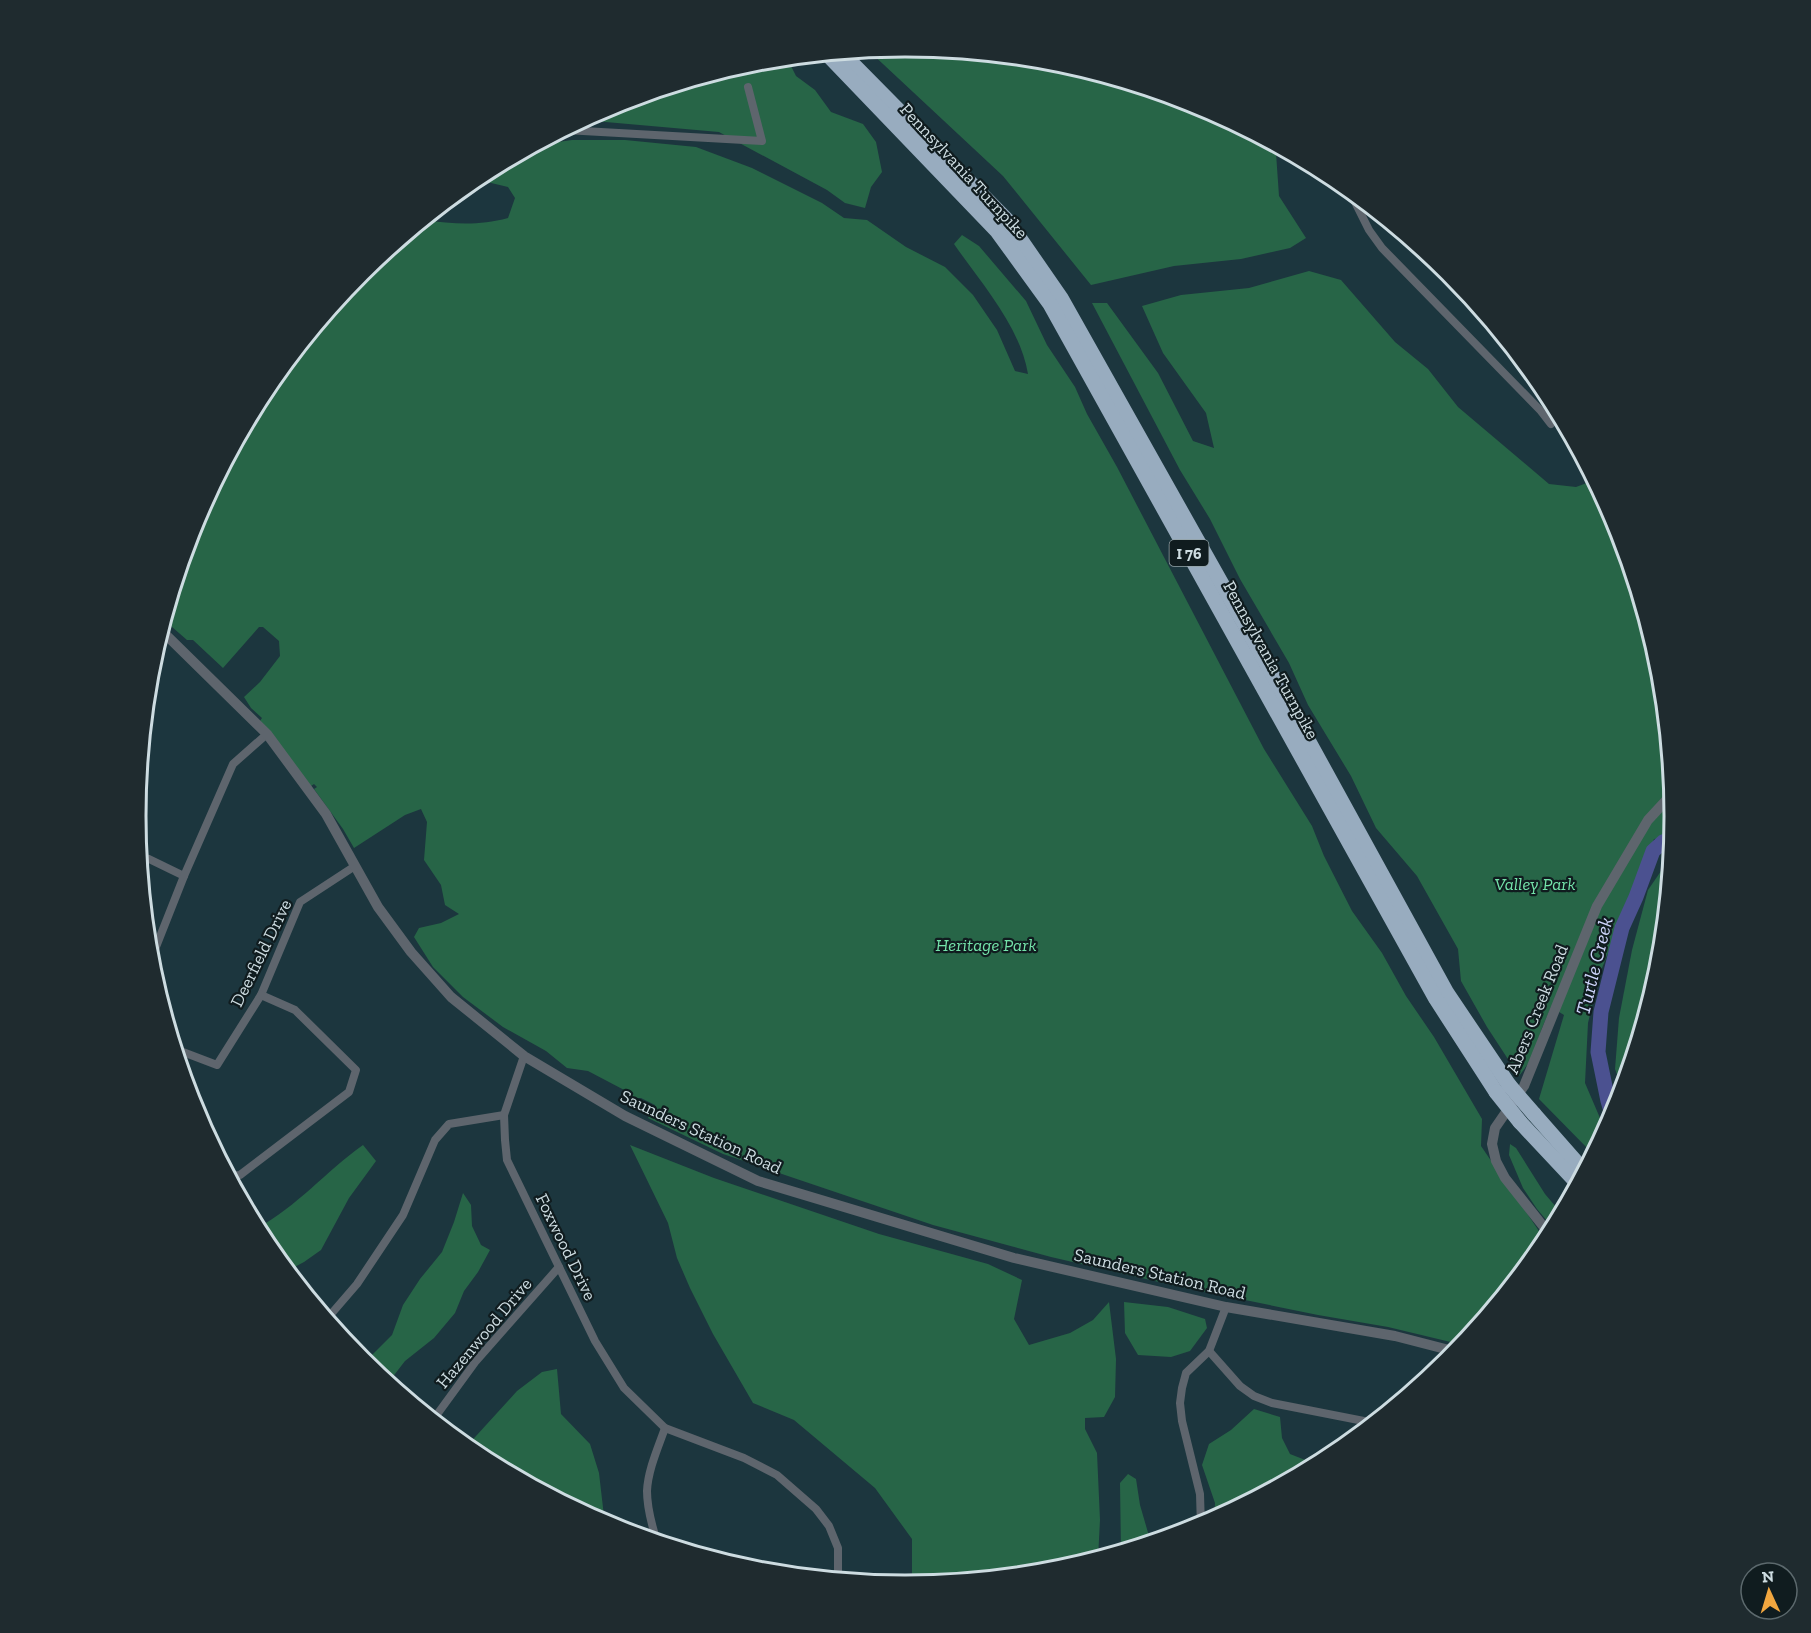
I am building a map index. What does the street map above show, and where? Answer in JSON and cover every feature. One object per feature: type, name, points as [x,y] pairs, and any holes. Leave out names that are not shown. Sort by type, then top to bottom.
[{"type":"highway","name":"Pennsylvania Turnpike","points":[[849,60],[1007,220],[1061,298],[1502,1088]]},
{"type":"highway","name":"Pennsylvania Turnpike","points":[[834,61],[997,231],[1050,304],[1436,999],[1502,1088],[1573,1178]]},
{"type":"highway","name":"Pennsylvania Turnpike","points":[[1527,1118],[1579,1166]]},
{"type":"street","points":[[579,131],[762,141],[748,87]]},
{"type":"street","points":[[1357,206],[1369,230],[1382,248],[1551,424]]},
{"type":"street","name":"Saunders Station Road","points":[[168,637],[267,734],[326,814],[378,907],[411,952],[444,990],[524,1056],[625,1116],[758,1181],[1014,1258],[1226,1307],[1395,1336],[1447,1349]]},
{"type":"street","points":[[157,944],[233,764],[267,734]]},
{"type":"street","name":"Abers Creek Road","points":[[1544,1227],[1505,1178],[1496,1161],[1492,1144],[1495,1128],[1524,1086],[1597,906],[1648,820],[1664,802]]},
{"type":"street","points":[[149,859],[184,876]]},
{"type":"street","name":"Deerfield Drive","points":[[183,1052],[217,1065],[261,995],[300,902],[355,866]]},
{"type":"street","points":[[237,1175],[349,1092],[356,1070],[296,1010],[261,995]]},
{"type":"street","name":"Foxwood Drive","points":[[524,1056],[504,1115],[507,1160],[595,1341],[624,1389],[665,1428],[744,1458],[777,1475],[816,1509],[829,1526],[838,1548],[838,1573]]},
{"type":"street","points":[[332,1313],[357,1284],[403,1215],[435,1140],[449,1124],[504,1115]]},
{"type":"street","name":"Hazenwood Drive","points":[[437,1414],[476,1361],[559,1267]]},
{"type":"street","points":[[1201,1516],[1200,1494],[1182,1421],[1180,1403],[1186,1373],[1209,1351],[1226,1307]]},
{"type":"street","points":[[1209,1351],[1240,1386],[1254,1396],[1272,1403],[1365,1421]]},
{"type":"street","points":[[655,1533],[647,1491],[653,1460],[665,1428]]},
{"type":"green space","points":[[906,57],[1005,63],[1102,83],[1150,97],[1196,115],[1276,154],[1279,196],[1306,238],[1290,248],[1241,259],[1174,266],[1091,285],[1003,176],[877,58]]},
{"type":"green space","points":[[791,66],[796,76],[815,90],[831,112],[863,124],[876,142],[882,172],[871,187],[865,208],[845,203],[827,190],[719,132],[600,122],[661,97],[709,83]]},
{"type":"green space","name":"Heritage Park","points":[[625,140],[696,147],[752,168],[822,203],[844,218],[867,220],[906,247],[945,267],[973,295],[997,330],[1015,371],[1028,374],[1024,356],[1008,322],[954,244],[962,235],[979,246],[1026,301],[1047,345],[1075,387],[1087,414],[1264,749],[1312,826],[1324,856],[1352,911],[1382,953],[1482,1119],[1481,1146],[1540,1233],[1508,1279],[1453,1343],[1388,1327],[1172,1285],[1051,1257],[933,1225],[723,1154],[648,1118],[655,1105],[641,1098],[632,1098],[628,1092],[588,1071],[567,1068],[546,1051],[503,1027],[463,997],[433,967],[414,937],[419,928],[441,923],[459,914],[445,905],[441,885],[424,860],[427,822],[421,809],[405,815],[354,848],[314,789],[317,787],[314,784],[311,786],[244,697],[260,682],[280,656],[279,641],[263,627],[259,627],[223,668],[193,640],[187,640],[171,626],[186,572],[224,481],[274,395],[303,354],[368,279],[434,221],[466,223],[508,218],[515,198],[508,187],[488,182],[557,142]]},
{"type":"green space","name":"Valley Park","points":[[1309,271],[1341,280],[1395,342],[1428,369],[1458,407],[1549,484],[1576,487],[1588,483],[1607,526],[1625,572],[1650,668],[1659,717],[1665,816],[1664,837],[1654,839],[1600,973],[1588,1023],[1585,1083],[1601,1120],[1588,1149],[1539,1099],[1564,1015],[1551,1007],[1531,1060],[1519,1076],[1461,981],[1458,949],[1417,876],[1376,828],[1351,776],[1308,705],[1289,663],[1240,579],[1210,519],[1180,470],[1092,303],[1107,303],[1158,373],[1193,441],[1214,448],[1206,413],[1163,353],[1142,306],[1181,295],[1249,288]]},
{"type":"green space","points":[[1663,868],[1659,916],[1650,965],[1639,1013],[1618,1078],[1615,1069],[1619,1018],[1632,950],[1648,890]]},
{"type":"green space","points":[[1510,1144],[1516,1148],[1545,1194],[1556,1207],[1547,1221],[1523,1188],[1509,1155]]},
{"type":"green space","points":[[363,1145],[376,1161],[349,1198],[321,1250],[295,1267],[265,1223],[285,1210]]},
{"type":"green space","points":[[630,1145],[714,1178],[879,1234],[988,1264],[1022,1280],[1014,1319],[1029,1345],[1070,1333],[1093,1320],[1109,1302],[1116,1359],[1115,1397],[1104,1417],[1085,1418],[1085,1429],[1097,1453],[1100,1520],[1098,1551],[1005,1570],[911,1576],[912,1539],[875,1488],[794,1420],[753,1403],[713,1334],[690,1288],[677,1258],[668,1223]]},
{"type":"green space","points":[[463,1193],[471,1205],[472,1226],[481,1245],[490,1250],[464,1291],[455,1313],[434,1338],[405,1361],[393,1377],[371,1356],[392,1335],[403,1305],[442,1252]]},
{"type":"green space","points":[[1124,1302],[1168,1307],[1205,1319],[1207,1328],[1190,1351],[1171,1357],[1138,1355],[1125,1333]]},
{"type":"green space","points":[[557,1369],[561,1414],[590,1444],[599,1473],[604,1513],[526,1474],[472,1440],[517,1391],[542,1372]]},
{"type":"green space","points":[[1254,1409],[1280,1417],[1282,1438],[1290,1454],[1307,1461],[1241,1498],[1215,1510],[1215,1503],[1202,1465],[1209,1444],[1231,1430]]},
{"type":"green space","points":[[1128,1474],[1136,1479],[1140,1505],[1149,1536],[1121,1544],[1120,1483]]},
{"type":"waterway","name":"Turtle Creek","points":[[1609,1103],[1598,1052],[1601,1012],[1622,928],[1653,851],[1664,842]]}]
